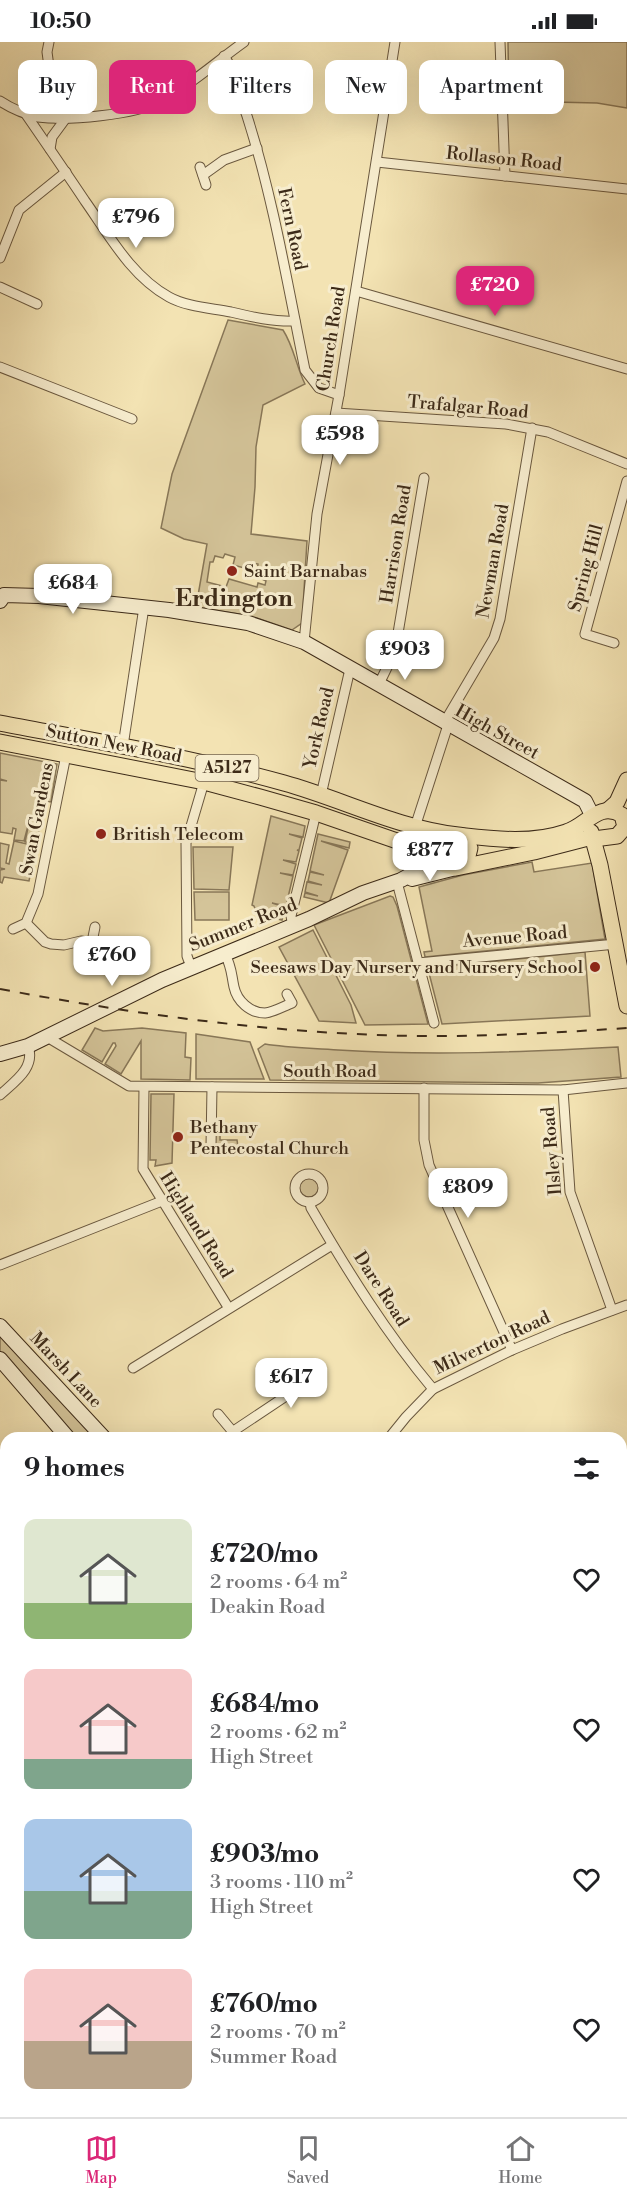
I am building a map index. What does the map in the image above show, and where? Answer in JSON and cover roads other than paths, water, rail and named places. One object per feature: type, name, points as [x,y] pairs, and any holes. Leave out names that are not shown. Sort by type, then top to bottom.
[{"type":"main road","name":"High Street","points":[[1,597],[39,596],[144,607],[248,623],[304,642],[585,801],[591,816]]},
{"type":"main road","name":"Sutton New Road","points":[[0,723],[185,758],[321,795],[415,827],[456,835]]},
{"type":"main road","name":"Sutton New Road","points":[[0,742],[204,782],[316,813],[434,856],[445,865],[459,867]]},
{"type":"main road","points":[[600,865],[603,851],[620,836],[625,827],[617,802],[627,780]]},
{"type":"main road","points":[[620,816],[627,790]]},
{"type":"main road","points":[[620,816],[591,816],[590,826],[600,865],[627,1006]]},
{"type":"main road","name":"A5127","points":[[456,835],[511,841],[534,838],[568,832],[591,816]]},
{"type":"main road","points":[[434,856],[438,842],[456,835],[470,848],[467,860],[459,867]]},
{"type":"main road","name":"Summer Road","points":[[0,1054],[28,1046],[191,967],[293,926],[363,893],[399,881],[459,867],[593,838],[620,836]]},
{"type":"main road","name":"Summer Road","points":[[399,881],[425,867],[434,856]]},
{"type":"main road","name":"Marsh Lane","points":[[0,1326],[98,1432]]},
{"type":"main road","points":[[0,1359],[63,1432]]},
{"type":"street","points":[[49,42],[47,52],[61,118],[52,137],[50,149]]},
{"type":"street","points":[[31,114],[61,118],[110,114],[148,107],[174,93],[244,42]]},
{"type":"street","name":"Church Road","points":[[304,642],[317,514],[339,395],[395,42]]},
{"type":"street","points":[[500,42],[506,176]]},
{"type":"street","name":"Fern Road","points":[[224,56],[239,91],[257,148],[305,370],[319,388],[339,395]]},
{"type":"street","points":[[0,101],[18,110]]},
{"type":"street","points":[[25,114],[136,272],[156,289],[171,298],[190,304],[258,318],[295,321]]},
{"type":"street","points":[[203,176],[224,160],[257,148]]},
{"type":"street","name":"Rollason Road","points":[[376,162],[627,189]]},
{"type":"street","points":[[0,258],[19,210],[66,172]]},
{"type":"street","points":[[0,287],[37,304]]},
{"type":"street","points":[[356,291],[627,369]]},
{"type":"street","points":[[0,367],[132,418]]},
{"type":"street","name":"Trafalgar Road","points":[[336,413],[506,424],[532,428],[627,464]]},
{"type":"street","name":"Newman Road","points":[[415,827],[446,724],[494,638],[500,619],[532,428]]},
{"type":"street","name":"Harrison Road","points":[[379,684],[395,651],[424,478]]},
{"type":"street","name":"Spring Hill","points":[[614,643],[585,634],[627,481]]},
{"type":"street","points":[[123,746],[144,607]]},
{"type":"street","name":"York Road","points":[[321,795],[350,669]]},
{"type":"street","name":"Swan Gardens","points":[[26,923],[39,894],[66,755]]},
{"type":"street","points":[[191,967],[188,956],[185,851],[187,835],[204,782]]},
{"type":"street","points":[[293,926],[291,916],[316,813]]},
{"type":"street","points":[[399,881],[434,1023]]},
{"type":"street","points":[[13,929],[26,923],[45,942],[64,945],[81,941],[97,943],[95,927]]},
{"type":"street","name":"Avenue Road","points":[[418,963],[616,944]]},
{"type":"street","points":[[225,954],[232,967],[237,996],[249,1009],[266,1013],[292,1003],[287,994]]},
{"type":"street","name":"South Road","points":[[47,1037],[124,1084],[144,1087],[563,1090],[627,1083]]},
{"type":"street","points":[[0,1095],[28,1066],[31,1053],[28,1046]]},
{"type":"street","name":"Highland Road","points":[[144,1087],[143,1169],[228,1307]]},
{"type":"street","points":[[211,1146],[212,1088]]},
{"type":"street","points":[[424,1088],[425,1147],[429,1165],[512,1350]]},
{"type":"street","name":"Ilsley Road","points":[[563,1090],[570,1192],[612,1310]]},
{"type":"street","points":[[0,1265],[162,1201]]},
{"type":"street","name":"Dare Road","points":[[310,1202],[311,1208],[332,1245],[395,1340],[433,1389]]},
{"type":"street","points":[[134,1368],[228,1307],[332,1245]]},
{"type":"street","name":"Milverton Road","points":[[394,1432],[433,1389],[512,1350],[627,1305]]},
{"type":"street","points":[[239,1432],[307,1382],[300,1371]]},
{"type":"street","points":[[218,1414],[233,1432]]},
{"type":"railway","points":[[0,989],[177,1018],[310,1031],[457,1036],[627,1028]]},
{"type":"place","name":"Saint Barnabas","points":[[232,571]]},
{"type":"place","name":"British Telecom","points":[[101,834]]},
{"type":"place","name":"Seesaws Day Nursery and Nursery School","points":[[595,967]]},
{"type":"place","name":"Bethany Pentecostal Church","points":[[178,1137]]},
{"type":"district","name":"Erdington","points":[[234,599]]}]
